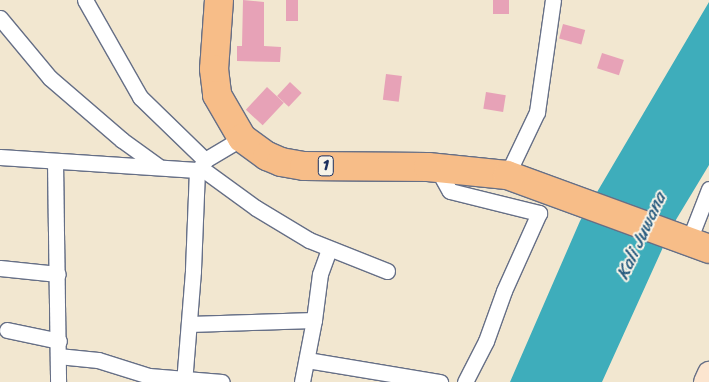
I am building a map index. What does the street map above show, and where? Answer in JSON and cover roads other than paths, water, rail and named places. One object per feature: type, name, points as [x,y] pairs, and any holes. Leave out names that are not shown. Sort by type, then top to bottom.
[{"type":"highway","name":"1","points":[[219,0],[214,69],[217,95],[242,138],[281,162],[304,166],[437,168],[508,175],[692,244]]},
{"type":"street","points":[[85,0],[140,97],[201,166],[256,208],[329,249],[387,271]]},
{"type":"street","points":[[508,175],[537,112],[553,0]]},
{"type":"street","points":[[0,18],[50,78],[122,140],[158,166]]},
{"type":"street","points":[[0,157],[158,166],[201,166],[242,138]]},
{"type":"street","points":[[55,160],[58,382]]},
{"type":"street","points":[[184,381],[201,166]]},
{"type":"street","points":[[437,168],[450,191],[539,213],[504,291],[486,341],[465,382]]},
{"type":"street","points":[[692,244],[709,190]]},
{"type":"street","points":[[302,382],[314,320],[320,274],[329,249]]},
{"type":"street","points":[[0,268],[58,274]]},
{"type":"street","points":[[189,324],[314,320]]},
{"type":"street","points":[[7,330],[58,349],[98,360],[148,379],[222,382]]},
{"type":"street","points":[[306,360],[440,382]]},
{"type":"street","points":[[705,382],[709,373]]},
{"type":"water","name":"Kali Juwana","points":[[709,2],[709,165],[674,223],[602,382],[510,382],[580,221]]}]
